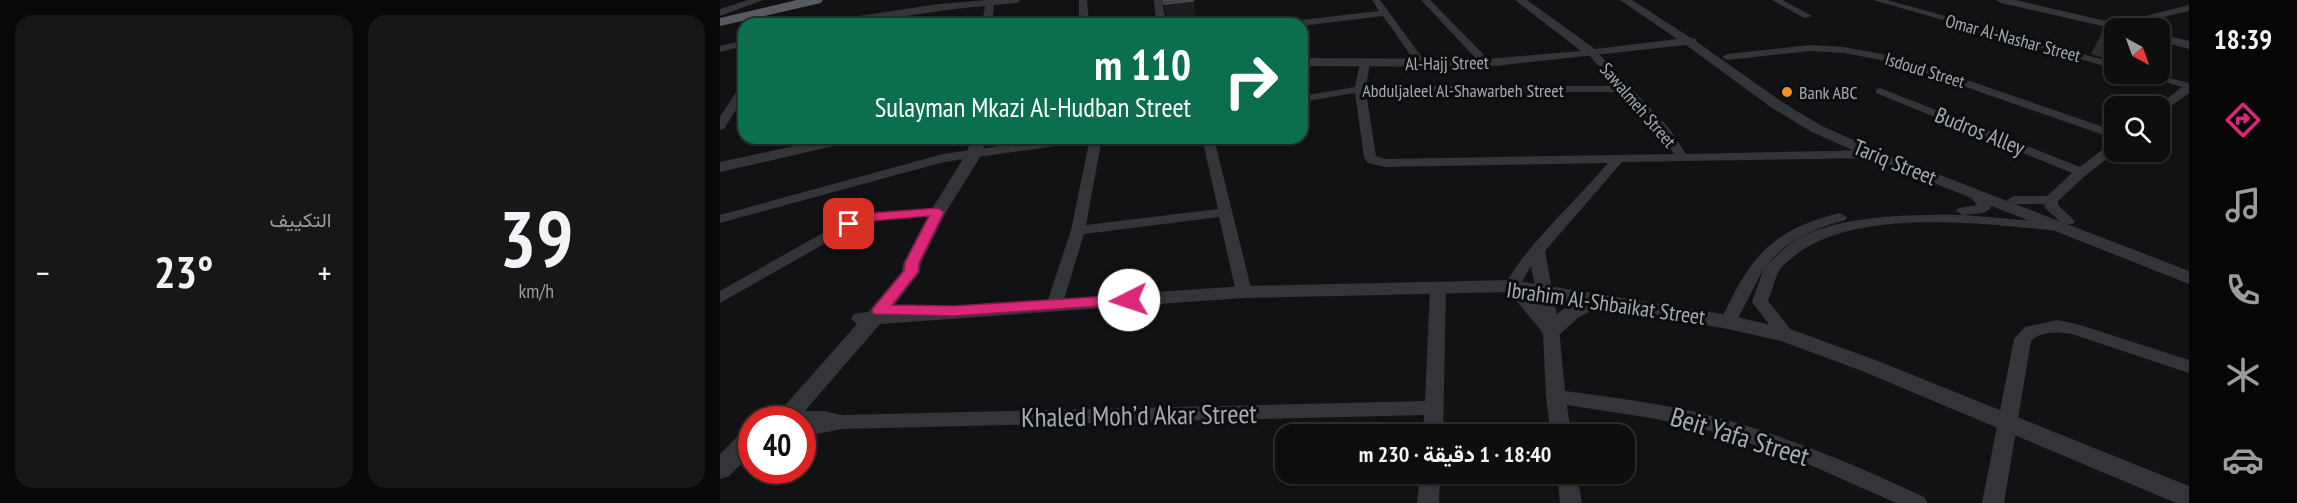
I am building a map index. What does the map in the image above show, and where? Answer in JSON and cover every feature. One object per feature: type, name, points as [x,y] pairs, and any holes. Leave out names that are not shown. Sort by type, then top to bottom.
[{"type":"highway","points":[[720,13],[782,0]]},
{"type":"highway","points":[[720,22],[816,0]]},
{"type":"street","points":[[720,13],[758,0]]},
{"type":"street","points":[[892,18],[990,1],[1017,0]]},
{"type":"street","points":[[1083,0],[1084,18]]},
{"type":"street","points":[[1158,0],[1160,18]]},
{"type":"street","points":[[1376,0],[1422,64]]},
{"type":"street","points":[[1425,0],[1486,63]]},
{"type":"street","points":[[1520,0],[1591,52]]},
{"type":"street","name":"Tariq Street","points":[[1625,0],[1670,29],[1726,57],[1765,87],[1820,123],[1877,149],[2014,200],[2062,224],[2189,278]]},
{"type":"street","name":"Tariq Street","points":[[1638,0],[1695,40],[1708,55],[1777,105],[1817,129],[1976,195],[2189,268]]},
{"type":"street","points":[[1776,0],[1807,16]]},
{"type":"street","name":"Omar Al-Nashar Street","points":[[1877,0],[2104,63]]},
{"type":"street","points":[[1907,8],[1926,0]]},
{"type":"street","points":[[2001,0],[2104,24]]},
{"type":"street","points":[[988,18],[990,1]]},
{"type":"street","points":[[2148,18],[2189,9]]},
{"type":"street","points":[[1308,22],[1384,13]]},
{"type":"street","name":"Al-Hajj Street","points":[[1591,52],[1654,41],[1665,36],[1670,29]]},
{"type":"street","name":"Al-Hajj Street","points":[[1308,62],[1486,63],[1695,40]]},
{"type":"street","points":[[2170,40],[2189,45]]},
{"type":"street","points":[[720,49],[738,44]]},
{"type":"street","points":[[1657,45],[1708,55]]},
{"type":"street","name":"Isdoud Street","points":[[1726,57],[1810,48],[1844,50],[1899,60],[2104,131]]},
{"type":"street","name":"Sawalmeh Street","points":[[1591,52],[1665,130],[1683,158]]},
{"type":"street","points":[[1365,63],[1360,89],[1370,157],[1385,163],[1873,154]]},
{"type":"street","points":[[2170,81],[2189,86]]},
{"type":"street","points":[[2170,102],[2189,86]]},
{"type":"street","name":"Abduljaleel Al-Shawarbeh Street","points":[[1308,98],[1360,89],[1624,89]]},
{"type":"street","name":"Budros Alley","points":[[1880,91],[2080,172]]},
{"type":"street","points":[[721,122],[738,96]]},
{"type":"street","points":[[1817,129],[1827,137],[1833,147],[1821,154]]},
{"type":"street","points":[[720,167],[820,144]]},
{"type":"street","points":[[720,219],[977,146],[1004,144]]},
{"type":"street","points":[[1054,306],[1078,230],[1095,144]]},
{"type":"street","points":[[1209,144],[1244,292]]},
{"type":"street","points":[[788,406],[911,272],[912,263],[938,212],[977,146]]},
{"type":"street","points":[[2014,200],[2050,200],[2080,172],[2104,154]]},
{"type":"street","points":[[1551,331],[1512,286],[1523,266],[1617,160]]},
{"type":"street","points":[[1728,322],[1747,279],[1759,261],[1785,239],[1806,228],[1839,218],[1881,212],[1978,211],[1986,206],[1976,195]]},
{"type":"street","points":[[2050,200],[2062,224]]},
{"type":"street","points":[[720,298],[849,224],[871,217],[938,212]]},
{"type":"street","points":[[1078,230],[1225,212]]},
{"type":"street","points":[[1786,335],[1760,302],[1763,282],[1770,270],[1789,253],[1830,230],[1888,220],[1978,220],[2062,224]]},
{"type":"street","points":[[1538,249],[1538,270],[1545,292],[1551,331],[1555,398],[1559,424]]},
{"type":"street","name":"Ibrahim Al-Shbaikat Street","points":[[871,315],[927,316],[954,311],[1244,292],[1512,286],[1728,322],[1786,335],[1870,366],[2189,497]]},
{"type":"street","points":[[1434,424],[1438,288]]},
{"type":"street","points":[[1551,331],[1572,312],[1600,300]]},
{"type":"street","points":[[1993,503],[2023,339],[2031,331],[2058,326],[2074,329],[2189,368]]},
{"type":"street","name":"Beit Yafa Street","points":[[1555,398],[1621,405],[1690,418],[1751,435],[1851,472],[1917,503]]},
{"type":"street","name":"Khaled Moh’d Akar Street","points":[[816,427],[843,422],[1435,408]]},
{"type":"street","name":"Khaled Moh’d Akar Street","points":[[816,418],[843,422]]},
{"type":"street","points":[[720,469],[738,451]]},
{"type":"street","points":[[720,481],[738,465]]},
{"type":"street","points":[[1428,503],[1429,484]]},
{"type":"street","points":[[1568,484],[1571,503]]},
{"type":"building","points":[[1163,0],[1192,0],[1193,1],[1164,4]]},
{"type":"place","name":"Bank ABC","points":[[1787,92]]},
{"type":"route","points":[[849,224],[871,217],[938,212],[912,263],[911,272],[880,310],[954,311],[1129,300]]}]
